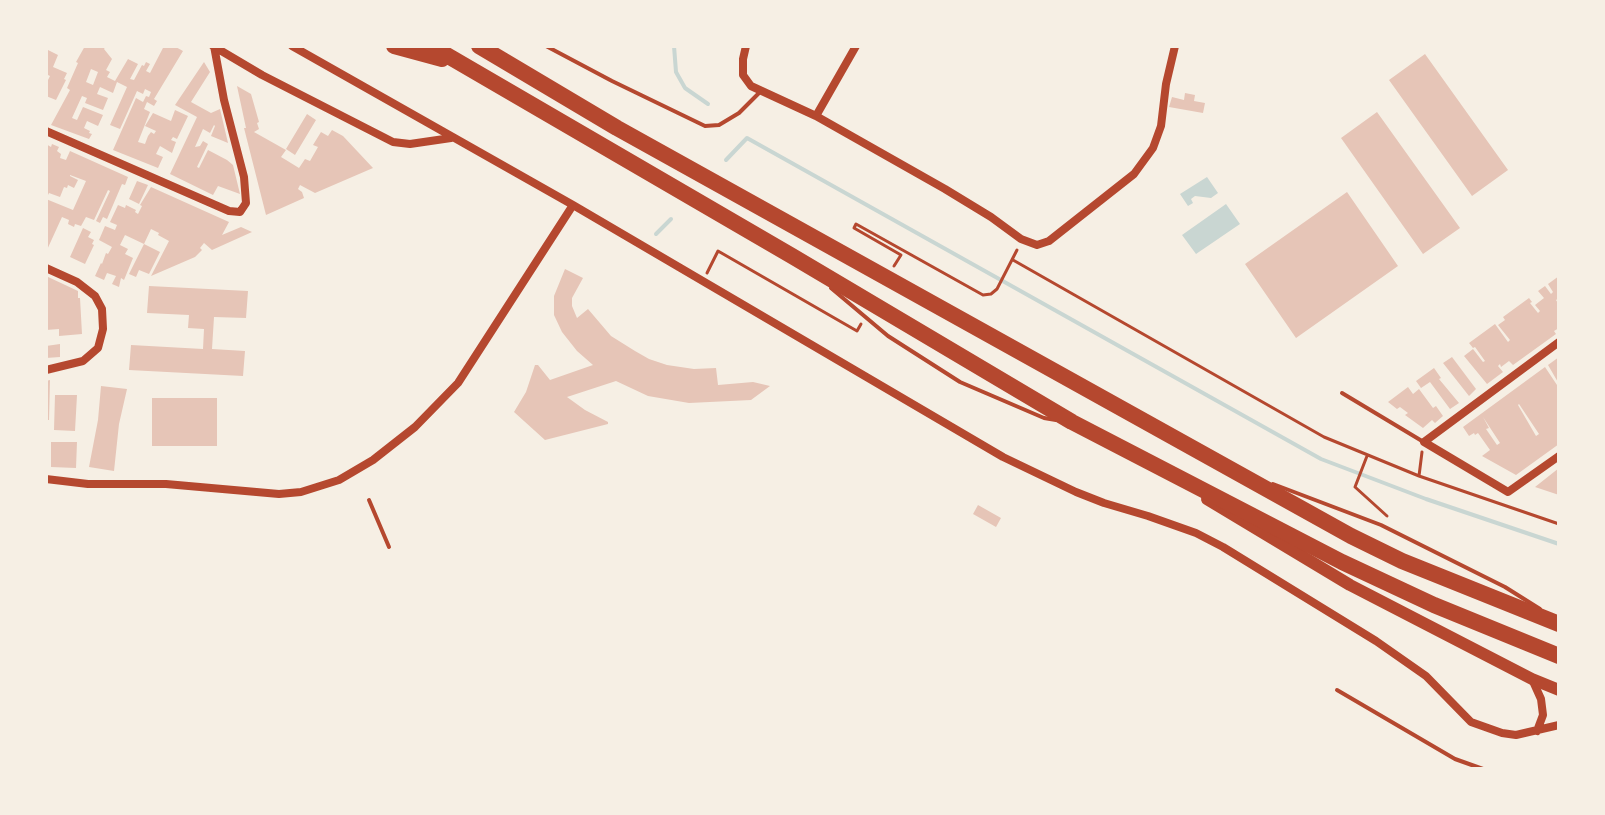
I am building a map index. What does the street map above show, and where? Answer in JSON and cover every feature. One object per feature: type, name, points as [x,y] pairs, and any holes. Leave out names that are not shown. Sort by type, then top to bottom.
[{"type":"highway","points":[[394,46],[460,63]]},
{"type":"highway","points":[[431,46],[1072,422],[1342,562],[1559,656]]},
{"type":"highway","points":[[479,46],[617,128],[1351,536],[1402,561],[1559,622]]},
{"type":"main road","points":[[1146,461],[1350,585],[1559,690]]},
{"type":"street","points":[[213,46],[262,75],[393,142],[410,144],[452,138]]},
{"type":"street","points":[[46,131],[229,211],[240,212],[246,203],[244,177],[213,46]]},
{"type":"street","points":[[292,46],[573,205],[1003,457],[1076,492],[1196,533],[1223,547],[1376,641],[1426,676],[1471,722],[1516,735],[1559,725]]},
{"type":"street","points":[[746,46],[743,75],[751,86],[816,116],[945,189],[1021,239],[1037,245],[1049,241],[1134,174],[1153,148],[1161,126],[1175,46]]},
{"type":"street","points":[[816,116],[856,46]]},
{"type":"street","points":[[46,479],[88,484],[166,484],[279,494],[301,492],[339,480],[373,460],[415,427],[458,383],[573,205]]},
{"type":"street","points":[[46,268],[77,282],[95,296],[102,309],[103,329],[98,348],[83,361],[46,370]]},
{"type":"street","points":[[1559,342],[1424,442],[1508,492],[1559,456]]},
{"type":"street","points":[[1532,679],[1541,699],[1543,715],[1537,731]]},
{"type":"lane","points":[[546,46],[705,126],[719,125],[739,113],[761,91]]},
{"type":"lane","points":[[1342,393],[1424,442]]},
{"type":"lane","points":[[369,500],[389,547]]},
{"type":"lane","points":[[1337,690],[1455,759],[1483,769]]},
{"type":"path","points":[[703,282],[718,251]]},
{"type":"path","points":[[957,282],[983,295],[991,294],[1013,260],[1324,437],[1419,476],[1559,524]]},
{"type":"path","points":[[1419,476],[1424,442]]},
{"type":"path","points":[[1367,456],[1355,487],[1394,523]]},
{"type":"shaded area","points":[[1207,177],[1218,193],[1211,198],[1195,196],[1188,206],[1180,194]]},
{"type":"shaded area","points":[[1226,204],[1240,224],[1196,254],[1182,235]]},
{"type":"building","points":[[85,46],[106,46],[104,49],[112,59],[106,70],[110,72],[107,77],[115,81],[128,59],[138,64],[130,79],[134,80],[146,62],[150,64],[146,71],[150,73],[164,46],[174,46],[183,51],[154,99],[157,101],[154,106],[147,102],[144,109],[150,112],[138,142],[145,144],[151,132],[154,134],[156,131],[145,126],[153,113],[171,121],[175,110],[188,116],[177,139],[173,137],[171,140],[176,142],[172,153],[160,146],[156,154],[163,157],[158,168],[113,150],[136,98],[143,102],[146,96],[149,97],[151,92],[145,89],[143,94],[137,91],[120,129],[110,125],[127,87],[117,82],[113,93],[100,87],[97,94],[108,98],[103,110],[85,103],[87,98],[82,96],[72,118],[77,120],[83,107],[103,115],[98,126],[87,121],[84,128],[92,134],[89,139],[51,125],[70,90],[67,88]],"holes":[[[91,69],[98,72],[93,85],[86,82]]]},
{"type":"building","points":[[46,49],[58,55],[53,67],[67,73],[56,100],[46,96],[50,76],[46,74]]},
{"type":"building","points":[[1425,54],[1508,170],[1472,196],[1389,80]]},
{"type":"building","points":[[204,62],[210,72],[191,102],[211,113],[220,109],[228,143],[211,136],[214,125],[210,133],[203,129],[195,147],[203,141],[208,144],[197,167],[208,150],[227,160],[233,165],[240,194],[218,186],[213,195],[170,174],[197,117],[175,105]]},
{"type":"building","points":[[237,86],[251,94],[259,122],[259,129],[254,132],[286,150],[281,157],[299,168],[305,159],[310,161],[318,147],[313,145],[321,132],[328,136],[332,130],[343,136],[373,168],[315,193],[300,185],[298,189],[304,198],[266,215]]},
{"type":"building","points":[[1185,93],[1195,95],[1194,101],[1205,103],[1203,113],[1169,107],[1172,97],[1184,100]]},
{"type":"building","points":[[1377,112],[1460,228],[1423,254],[1341,138]]},
{"type":"building","points":[[307,114],[316,120],[295,155],[286,149]]},
{"type":"building","points":[[46,144],[59,147],[60,158],[66,160],[70,151],[128,177],[107,219],[103,217],[100,223],[96,221],[108,190],[94,220],[86,217],[81,226],[75,224],[74,227],[62,217],[46,252]],"holes":[[[70,175],[86,181],[73,210],[46,199],[49,193],[60,197],[64,187],[74,188],[78,180]]]},
{"type":"building","points":[[137,181],[148,185],[139,204],[129,199]]},
{"type":"building","points":[[151,187],[229,222],[222,235],[241,227],[252,232],[212,250],[204,243],[195,257],[151,276],[169,241],[151,229],[144,244],[125,235],[120,245],[128,249],[125,254],[133,258],[119,287],[112,284],[116,276],[107,273],[104,280],[95,276],[112,247],[99,240],[105,226],[115,230],[117,225],[110,222],[118,205],[125,208],[126,205],[138,214]]},
{"type":"building","points":[[1347,192],[1398,266],[1296,338],[1245,264]]},
{"type":"building","points":[[83,228],[91,232],[88,237],[94,240],[85,264],[70,257]]},
{"type":"building","points":[[144,244],[160,252],[149,274],[139,270],[136,277],[129,274]]},
{"type":"building","points":[[565,269],[583,278],[572,298],[577,318],[588,309],[611,336],[649,359],[694,369],[716,368],[718,385],[753,382],[770,386],[751,400],[689,403],[648,396],[616,381],[567,397],[608,424],[545,440],[514,412],[526,392],[535,365],[550,380],[593,365],[562,332],[554,315],[554,296]]},
{"type":"building","points":[[46,276],[78,291],[82,334],[59,336],[59,329],[46,330]]},
{"type":"building","points":[[1559,276],[1559,298],[1556,300],[1559,305],[1559,328],[1554,331],[1556,334],[1513,365],[1509,361],[1501,367],[1500,364],[1498,366],[1503,372],[1487,384],[1464,356],[1473,349],[1485,361],[1469,343],[1495,324],[1508,342],[1510,340],[1498,325],[1505,320],[1503,317],[1529,298],[1538,313],[1540,311],[1535,305],[1544,298],[1538,291],[1545,286],[1551,294],[1553,292],[1548,284]]},
{"type":"building","points":[[149,286],[248,291],[246,318],[214,317],[212,349],[245,351],[243,376],[129,370],[131,345],[203,349],[204,329],[188,328],[189,315],[147,313]]},
{"type":"building","points":[[60,344],[60,357],[46,358],[46,346]]},
{"type":"building","points":[[1452,357],[1476,389],[1469,396],[1443,363]]},
{"type":"building","points":[[1559,357],[1559,384],[1548,365]]},
{"type":"building","points":[[1545,367],[1559,388],[1559,444],[1516,475],[1482,456],[1490,450],[1478,433],[1469,436],[1463,427]],"holes":[[[1518,405],[1539,434],[1536,436]],[[1483,417],[1500,443],[1497,445],[1486,429],[1489,428]]]},
{"type":"building","points":[[1434,368],[1459,403],[1450,409],[1430,382],[1421,388],[1416,381]]},
{"type":"building","points":[[50,380],[49,420],[46,420],[46,381]]},
{"type":"building","points":[[101,386],[127,389],[119,424],[114,471],[89,467]]},
{"type":"building","points":[[1408,387],[1413,394],[1419,389],[1443,416],[1423,428],[1405,415],[1408,413],[1400,407],[1397,409],[1388,402]]},
{"type":"building","points":[[55,395],[77,395],[75,431],[54,430]]},
{"type":"building","points":[[152,398],[217,398],[217,446],[152,446]]},
{"type":"building","points":[[51,442],[77,442],[76,468],[51,467]]},
{"type":"building","points":[[1559,468],[1559,495],[1535,487]]},
{"type":"building","points":[[978,505],[1001,518],[996,527],[973,514]]},
{"type":"waterway","points":[[674,46],[676,72],[685,88],[708,104]]},
{"type":"waterway","points":[[726,160],[747,138],[1321,459],[1559,544]]},
{"type":"waterway","points":[[656,234],[671,219]]}]
